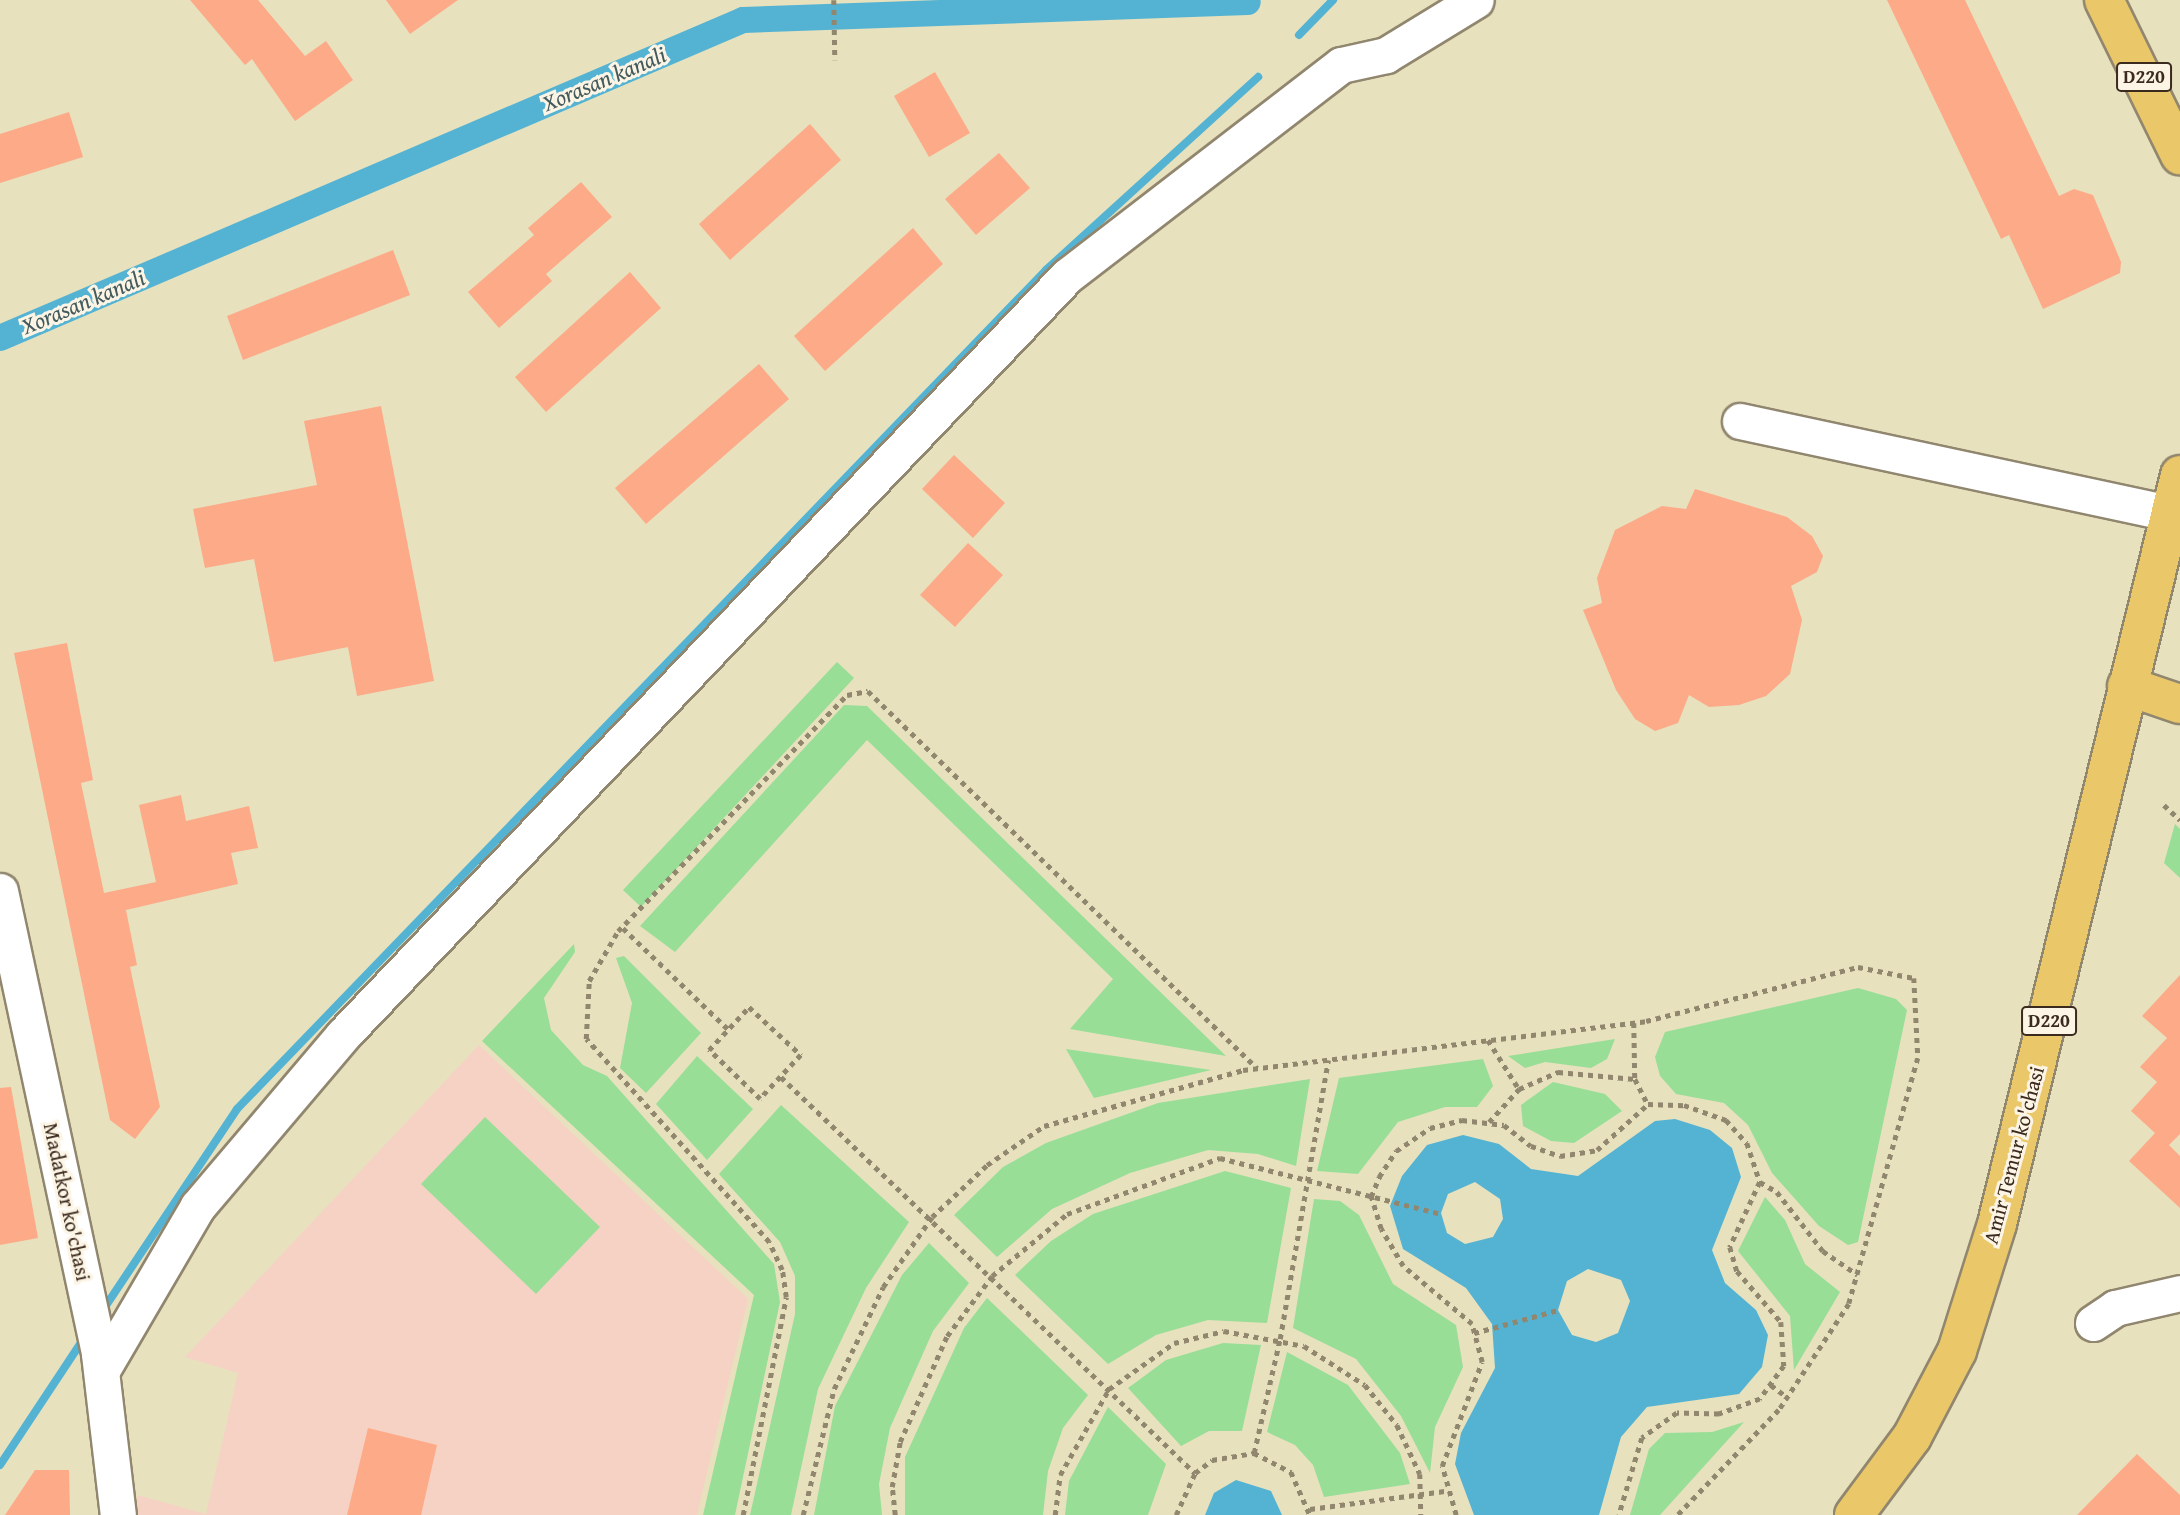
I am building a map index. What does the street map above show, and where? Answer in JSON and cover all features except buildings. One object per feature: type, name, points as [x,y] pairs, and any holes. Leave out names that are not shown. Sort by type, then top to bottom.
[{"type":"main road","name":"D220","points":[[2104,0],[2180,155]]},
{"type":"main road","name":"D220","points":[[2127,686],[2180,475]]},
{"type":"main road","points":[[2127,686],[2180,704]]},
{"type":"main road","name":"Amir Temur ko'chasi","points":[[1854,1515],[1912,1437],[1957,1351],[2023,1134],[2127,686]]},
{"type":"street","points":[[100,1362],[198,1206],[343,1035],[1068,276],[1341,65],[1386,55],[1476,0]]},
{"type":"street","points":[[1740,421],[2170,513]]},
{"type":"street","name":"Madatkor ko'chasi","points":[[0,891],[100,1362],[118,1515]]},
{"type":"street","points":[[2093,1323],[2115,1308],[2180,1293]]},
{"type":"path","points":[[834,0],[835,60]]},
{"type":"path","points":[[743,1515],[786,1297],[782,1270],[769,1242],[586,1039],[589,981],[623,928],[848,695],[867,691],[1257,1068]]},
{"type":"path","points":[[2164,805],[2180,820]]},
{"type":"path","points":[[623,928],[728,1029]]},
{"type":"path","points":[[803,1515],[834,1390],[883,1287],[932,1217],[987,1164],[1044,1126],[1257,1068],[1634,1023],[1806,985],[1858,967],[1913,978],[1918,1058],[1849,1304],[1787,1397],[1678,1515]]},
{"type":"path","points":[[749,1007],[801,1055],[760,1099],[709,1050],[728,1029],[749,1007]]},
{"type":"path","points":[[1634,1023],[1636,1079],[1648,1104]]},
{"type":"path","points":[[1488,1040],[1519,1089]]},
{"type":"path","points":[[1254,1453],[1280,1339],[1310,1181],[1328,1060]]},
{"type":"path","points":[[1488,1123],[1519,1089],[1558,1072],[1636,1079]]},
{"type":"path","points":[[781,1077],[932,1217],[1195,1473]]},
{"type":"path","points":[[1371,1197],[1396,1151],[1430,1128],[1462,1120],[1488,1123],[1560,1156],[1597,1150],[1648,1104],[1684,1105],[1726,1120],[1747,1143],[1760,1182],[1776,1192],[1823,1251],[1858,1275]]},
{"type":"path","points":[[895,1515],[892,1487],[900,1442],[947,1336],[992,1276],[1068,1214],[1220,1158],[1441,1213]]},
{"type":"path","points":[[1619,1515],[1642,1438],[1677,1413],[1719,1414],[1760,1399],[1784,1366],[1781,1322],[1737,1271],[1730,1247],[1760,1182]]},
{"type":"path","points":[[1371,1197],[1403,1266],[1445,1296],[1474,1333],[1482,1362],[1442,1466],[1445,1491],[1456,1515]]},
{"type":"path","points":[[1474,1333],[1558,1310]]},
{"type":"path","points":[[1055,1515],[1060,1475],[1081,1427],[1109,1389],[1174,1343],[1224,1331],[1280,1339],[1344,1367],[1365,1385],[1397,1425],[1420,1474],[1421,1515]]},
{"type":"path","points":[[1770,1385],[1787,1397]]},
{"type":"path","points":[[1176,1515],[1195,1473],[1222,1457],[1254,1453],[1291,1472],[1310,1512],[1445,1491]]},
{"type":"shaded area","points":[[479,1045],[748,1299],[697,1515],[138,1515],[137,1495],[206,1514],[238,1373],[185,1357]]},
{"type":"green space","points":[[837,662],[854,678],[641,907],[623,890]]},
{"type":"green space","points":[[844,705],[867,706],[1226,1056],[1070,1029],[1113,979],[867,740],[675,952],[640,926]]},
{"type":"green space","points":[[2175,824],[2180,829],[2180,878],[2164,863]]},
{"type":"green space","points":[[574,944],[575,952],[544,998],[551,1030],[583,1065],[607,1076],[774,1264],[780,1302],[735,1515],[703,1515],[754,1295],[482,1041]]},
{"type":"green space","points":[[624,956],[701,1033],[646,1093],[620,1068],[632,1003],[616,958]]},
{"type":"green space","points":[[1858,988],[1896,999],[1907,1010],[1858,1242],[1848,1245],[1819,1226],[1772,1173],[1748,1125],[1724,1103],[1676,1094],[1660,1076],[1655,1057],[1665,1032]]},
{"type":"green space","points":[[1615,1039],[1607,1059],[1591,1068],[1545,1062],[1525,1068],[1508,1056]]},
{"type":"green space","points":[[1066,1049],[1211,1070],[1094,1098]]},
{"type":"green space","points":[[697,1056],[753,1109],[707,1160],[656,1104]]},
{"type":"green space","points":[[1483,1059],[1493,1086],[1477,1107],[1445,1107],[1398,1122],[1358,1174],[1317,1171],[1339,1078]]},
{"type":"green space","points":[[1310,1079],[1296,1166],[1258,1154],[1208,1150],[1130,1173],[1052,1209],[997,1257],[954,1215],[1003,1167],[1046,1143],[1158,1103]]},
{"type":"green space","points":[[1553,1082],[1605,1094],[1622,1111],[1574,1143],[1551,1141],[1523,1126],[1521,1105]]},
{"type":"green space","points":[[781,1105],[909,1222],[866,1288],[818,1389],[791,1515],[750,1515],[795,1314],[795,1276],[780,1242],[719,1174]]},
{"type":"green space","points":[[485,1117],[600,1227],[536,1294],[421,1184]]},
{"type":"green space","points":[[1225,1171],[1291,1188],[1267,1323],[1208,1320],[1156,1335],[1108,1364],[1015,1275],[1051,1241],[1093,1214]]},
{"type":"green space","points":[[1765,1197],[1785,1220],[1805,1264],[1840,1292],[1794,1370],[1790,1316],[1738,1251]]},
{"type":"green space","points":[[1314,1199],[1340,1201],[1359,1215],[1393,1284],[1456,1325],[1463,1367],[1435,1427],[1430,1473],[1401,1416],[1356,1359],[1293,1328]]},
{"type":"green space","points":[[929,1243],[969,1283],[933,1331],[890,1428],[879,1484],[882,1515],[814,1515],[835,1406],[902,1275]]},
{"type":"green space","points":[[987,1298],[1088,1395],[1063,1428],[1048,1471],[1043,1515],[905,1515],[905,1457],[964,1328]]},
{"type":"green space","points":[[1223,1343],[1261,1345],[1242,1431],[1209,1431],[1181,1446],[1128,1388],[1166,1360]]},
{"type":"green space","points":[[1287,1352],[1348,1385],[1400,1453],[1410,1484],[1324,1497],[1313,1465],[1295,1445],[1267,1432]]},
{"type":"green space","points":[[1108,1407],[1166,1464],[1148,1515],[1065,1515],[1069,1481]]},
{"type":"green space","points":[[1744,1422],[1660,1515],[1630,1515],[1649,1449],[1665,1433],[1712,1432]]},
{"type":"water","points":[[1675,1119],[1710,1130],[1732,1148],[1741,1177],[1712,1250],[1725,1283],[1756,1310],[1768,1335],[1762,1367],[1739,1394],[1647,1407],[1621,1437],[1599,1515],[1474,1515],[1455,1464],[1461,1433],[1495,1368],[1492,1324],[1466,1288],[1403,1249],[1390,1206],[1402,1176],[1427,1145],[1463,1135],[1499,1144],[1531,1169],[1578,1176],[1655,1121]],"holes":[[[1475,1182],[1500,1199],[1503,1219],[1493,1237],[1465,1244],[1447,1233],[1441,1213],[1448,1194]],[[1588,1269],[1621,1280],[1630,1301],[1618,1333],[1596,1342],[1572,1335],[1558,1310],[1567,1281]]]},
{"type":"water","points":[[1236,1480],[1271,1491],[1282,1515],[1205,1515],[1214,1493]]},
{"type":"waterway","points":[[1299,35],[1333,0]]},
{"type":"waterway","name":"Xorasan kanali","points":[[0,338],[743,20],[1248,2]]},
{"type":"waterway","points":[[101,1313],[237,1109],[1046,270],[1258,77]]},
{"type":"waterway","points":[[0,1465],[84,1338]]}]
